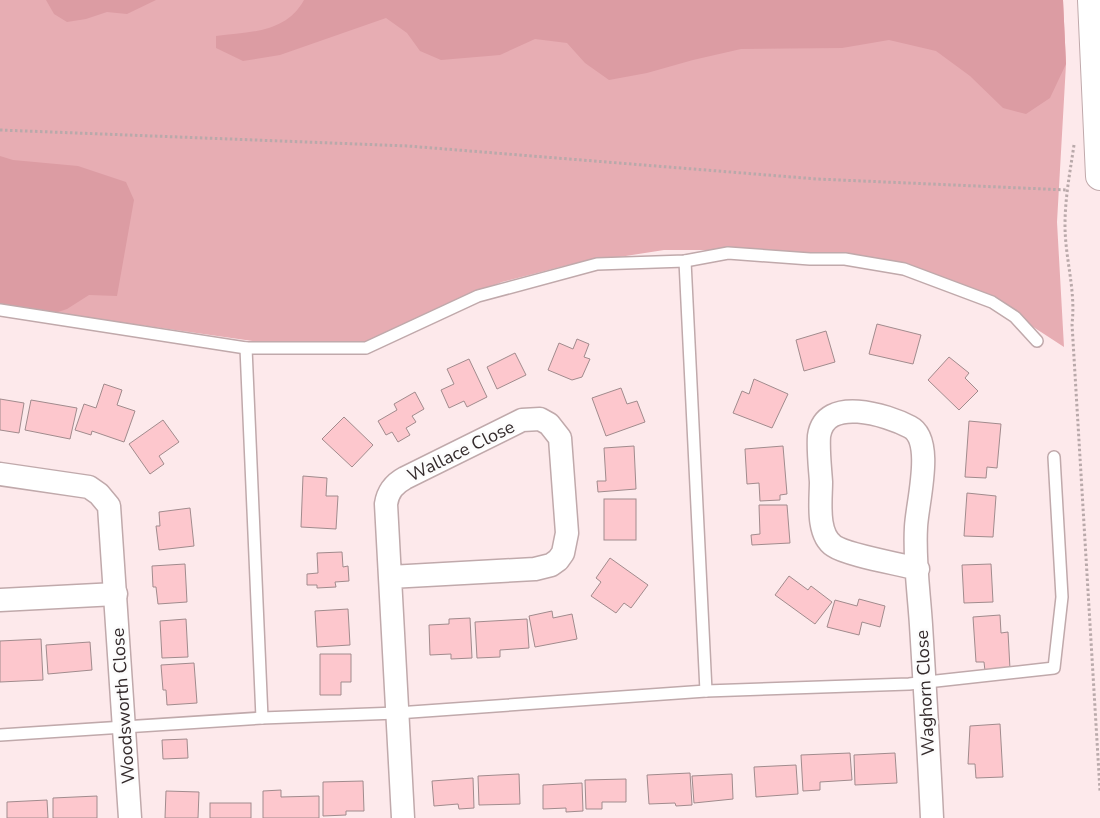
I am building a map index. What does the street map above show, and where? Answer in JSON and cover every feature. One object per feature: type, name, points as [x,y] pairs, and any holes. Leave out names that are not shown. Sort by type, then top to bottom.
[{"type":"main road","points":[[1092,0],[1100,176]]},
{"type":"street","name":"Waghorn Close","points":[[918,569],[842,550],[828,541],[822,524],[819,435],[828,419],[851,410],[860,411],[904,424],[912,428],[920,436],[924,458],[916,528],[932,818]]},
{"type":"street","name":"Wallace Close","points":[[390,577],[535,569],[551,565],[558,560],[563,553],[567,533],[562,448],[556,430],[540,419],[522,420],[398,482],[391,488],[386,504],[403,818]]},
{"type":"street","name":"Woodsworth Close","points":[[0,474],[78,484],[89,487],[106,500],[110,512],[130,818]]},
{"type":"street","points":[[0,600],[116,594]]},
{"type":"lane","points":[[0,310],[246,348],[366,348],[478,296],[596,264],[686,262],[728,253],[845,260],[904,269],[992,302],[1014,316],[1037,341]]},
{"type":"lane","points":[[686,262],[706,691]]},
{"type":"lane","points":[[246,348],[262,718]]},
{"type":"lane","points":[[0,735],[262,718],[397,713],[706,691],[925,683],[1054,668],[1062,597],[1054,457]]},
{"type":"path","points":[[0,130],[408,146],[817,179],[1067,190],[1065,226],[1068,270],[1074,292],[1072,324],[1100,791]]},
{"type":"shaded area","points":[[0,0],[1063,0],[1066,64],[1057,222],[1064,347],[995,302],[925,277],[821,258],[736,250],[664,250],[568,265],[502,282],[446,305],[402,332],[372,344],[260,342],[0,305]]},
{"type":"shaded area","points":[[46,0],[156,0],[127,14],[107,12],[86,19],[67,22],[54,14]]},
{"type":"shaded area","points":[[304,0],[1063,0],[1066,64],[1050,98],[1026,114],[1003,108],[970,76],[936,51],[889,40],[842,48],[741,49],[647,73],[609,80],[585,63],[567,43],[535,39],[500,55],[441,60],[420,51],[407,33],[386,18],[280,55],[243,61],[216,48],[216,36],[254,32],[277,25],[296,11]]},
{"type":"shaded area","points":[[0,156],[13,160],[78,166],[126,182],[134,200],[117,296],[89,295],[67,309],[55,313],[0,305]]},
{"type":"building","points":[[877,324],[921,335],[913,364],[869,354]]},
{"type":"building","points":[[826,331],[835,362],[804,371],[796,340]]},
{"type":"building","points":[[577,339],[589,344],[584,357],[590,359],[582,377],[572,380],[548,370],[559,343],[573,349]]},
{"type":"building","points":[[515,353],[526,375],[497,389],[487,367]]},
{"type":"building","points":[[949,357],[969,373],[965,378],[978,391],[959,410],[928,380]]},
{"type":"building","points":[[469,359],[487,397],[467,407],[464,401],[449,408],[441,390],[454,384],[447,369]]},
{"type":"building","points":[[754,379],[788,394],[772,428],[733,413],[742,391],[749,394]]},
{"type":"building","points":[[104,384],[122,390],[117,405],[135,411],[124,442],[92,431],[91,435],[75,430],[84,404],[96,408]]},
{"type":"building","points":[[621,388],[627,404],[637,401],[645,422],[606,436],[592,398]]},
{"type":"building","points":[[415,392],[424,409],[412,416],[416,422],[406,428],[410,435],[398,442],[392,432],[386,435],[378,421],[397,410],[394,404]]},
{"type":"building","points":[[0,399],[24,403],[19,433],[0,430]]},
{"type":"building","points":[[31,400],[77,408],[70,439],[25,430]]},
{"type":"building","points":[[344,417],[373,445],[352,467],[322,439]]},
{"type":"building","points":[[163,420],[179,442],[159,456],[164,464],[150,474],[129,444]]},
{"type":"building","points":[[969,421],[1001,424],[997,468],[987,467],[986,478],[965,477]]},
{"type":"building","points":[[634,446],[636,489],[598,492],[597,481],[606,481],[604,448]]},
{"type":"building","points":[[783,446],[787,494],[780,495],[780,500],[760,501],[759,483],[747,484],[745,449]]},
{"type":"building","points":[[303,476],[327,478],[326,496],[338,496],[336,529],[301,527]]},
{"type":"building","points":[[967,493],[996,496],[993,537],[964,536]]},
{"type":"building","points":[[604,499],[636,499],[636,540],[604,540]]},
{"type":"building","points":[[759,505],[787,505],[790,543],[752,545],[751,535],[760,534]]},
{"type":"building","points":[[190,508],[194,546],[159,550],[156,526],[160,526],[159,512]]},
{"type":"building","points":[[342,552],[343,567],[348,566],[349,581],[335,582],[336,587],[317,588],[317,585],[307,585],[307,574],[318,573],[317,553]]},
{"type":"building","points":[[610,558],[648,585],[631,608],[624,603],[616,613],[591,596],[601,582],[596,578]]},
{"type":"building","points":[[185,564],[187,602],[158,604],[156,587],[153,587],[152,566]]},
{"type":"building","points":[[991,564],[993,602],[964,603],[962,565]]},
{"type":"building","points":[[789,576],[808,590],[811,586],[832,602],[815,624],[775,595]]},
{"type":"building","points":[[859,599],[885,606],[880,627],[862,622],[859,635],[827,627],[835,600],[857,606]]},
{"type":"building","points":[[348,609],[350,645],[317,647],[315,611]]},
{"type":"building","points":[[552,611],[553,618],[572,614],[577,639],[535,647],[529,616]]},
{"type":"building","points":[[1000,615],[1001,633],[1008,632],[1010,669],[985,671],[984,662],[976,662],[973,617]]},
{"type":"building","points":[[470,618],[472,658],[451,659],[451,654],[430,655],[429,625],[449,624],[449,619]]},
{"type":"building","points":[[186,619],[188,657],[162,658],[160,621]]},
{"type":"building","points":[[527,619],[529,648],[500,650],[500,657],[477,658],[475,622]]},
{"type":"building","points":[[41,639],[43,680],[0,682],[0,641]]},
{"type":"building","points":[[90,642],[92,670],[48,674],[46,645]]},
{"type":"building","points":[[320,654],[351,654],[351,682],[341,682],[341,695],[320,695]]},
{"type":"building","points":[[194,663],[197,703],[167,705],[166,690],[163,690],[161,665]]},
{"type":"building","points":[[1000,724],[1003,777],[976,778],[975,764],[968,764],[970,726]]},
{"type":"building","points":[[187,739],[188,758],[163,759],[162,740]]},
{"type":"building","points":[[850,753],[852,780],[820,782],[820,790],[803,791],[801,755]]},
{"type":"building","points":[[895,753],[897,783],[855,785],[854,755]]},
{"type":"building","points":[[796,765],[798,794],[756,797],[754,767]]},
{"type":"building","points":[[690,773],[692,805],[676,806],[675,803],[649,804],[647,775]]},
{"type":"building","points":[[519,774],[520,804],[479,805],[478,776]]},
{"type":"building","points":[[732,774],[733,799],[694,803],[692,776]]},
{"type":"building","points":[[473,778],[474,808],[459,809],[458,804],[434,806],[432,781]]},
{"type":"building","points":[[626,779],[626,802],[602,802],[602,809],[586,809],[585,780]]},
{"type":"building","points":[[363,781],[364,811],[346,811],[346,815],[323,816],[323,782]]},
{"type":"building","points":[[582,783],[583,811],[566,812],[566,808],[543,809],[543,785]]},
{"type":"building","points":[[281,790],[281,797],[319,796],[319,818],[263,818],[263,791]]},
{"type":"building","points":[[166,791],[199,792],[198,818],[165,818]]},
{"type":"building","points":[[97,796],[97,818],[53,818],[53,798]]},
{"type":"building","points":[[47,800],[48,818],[7,818],[7,802]]},
{"type":"building","points":[[210,803],[251,803],[251,818],[210,818]]}]
